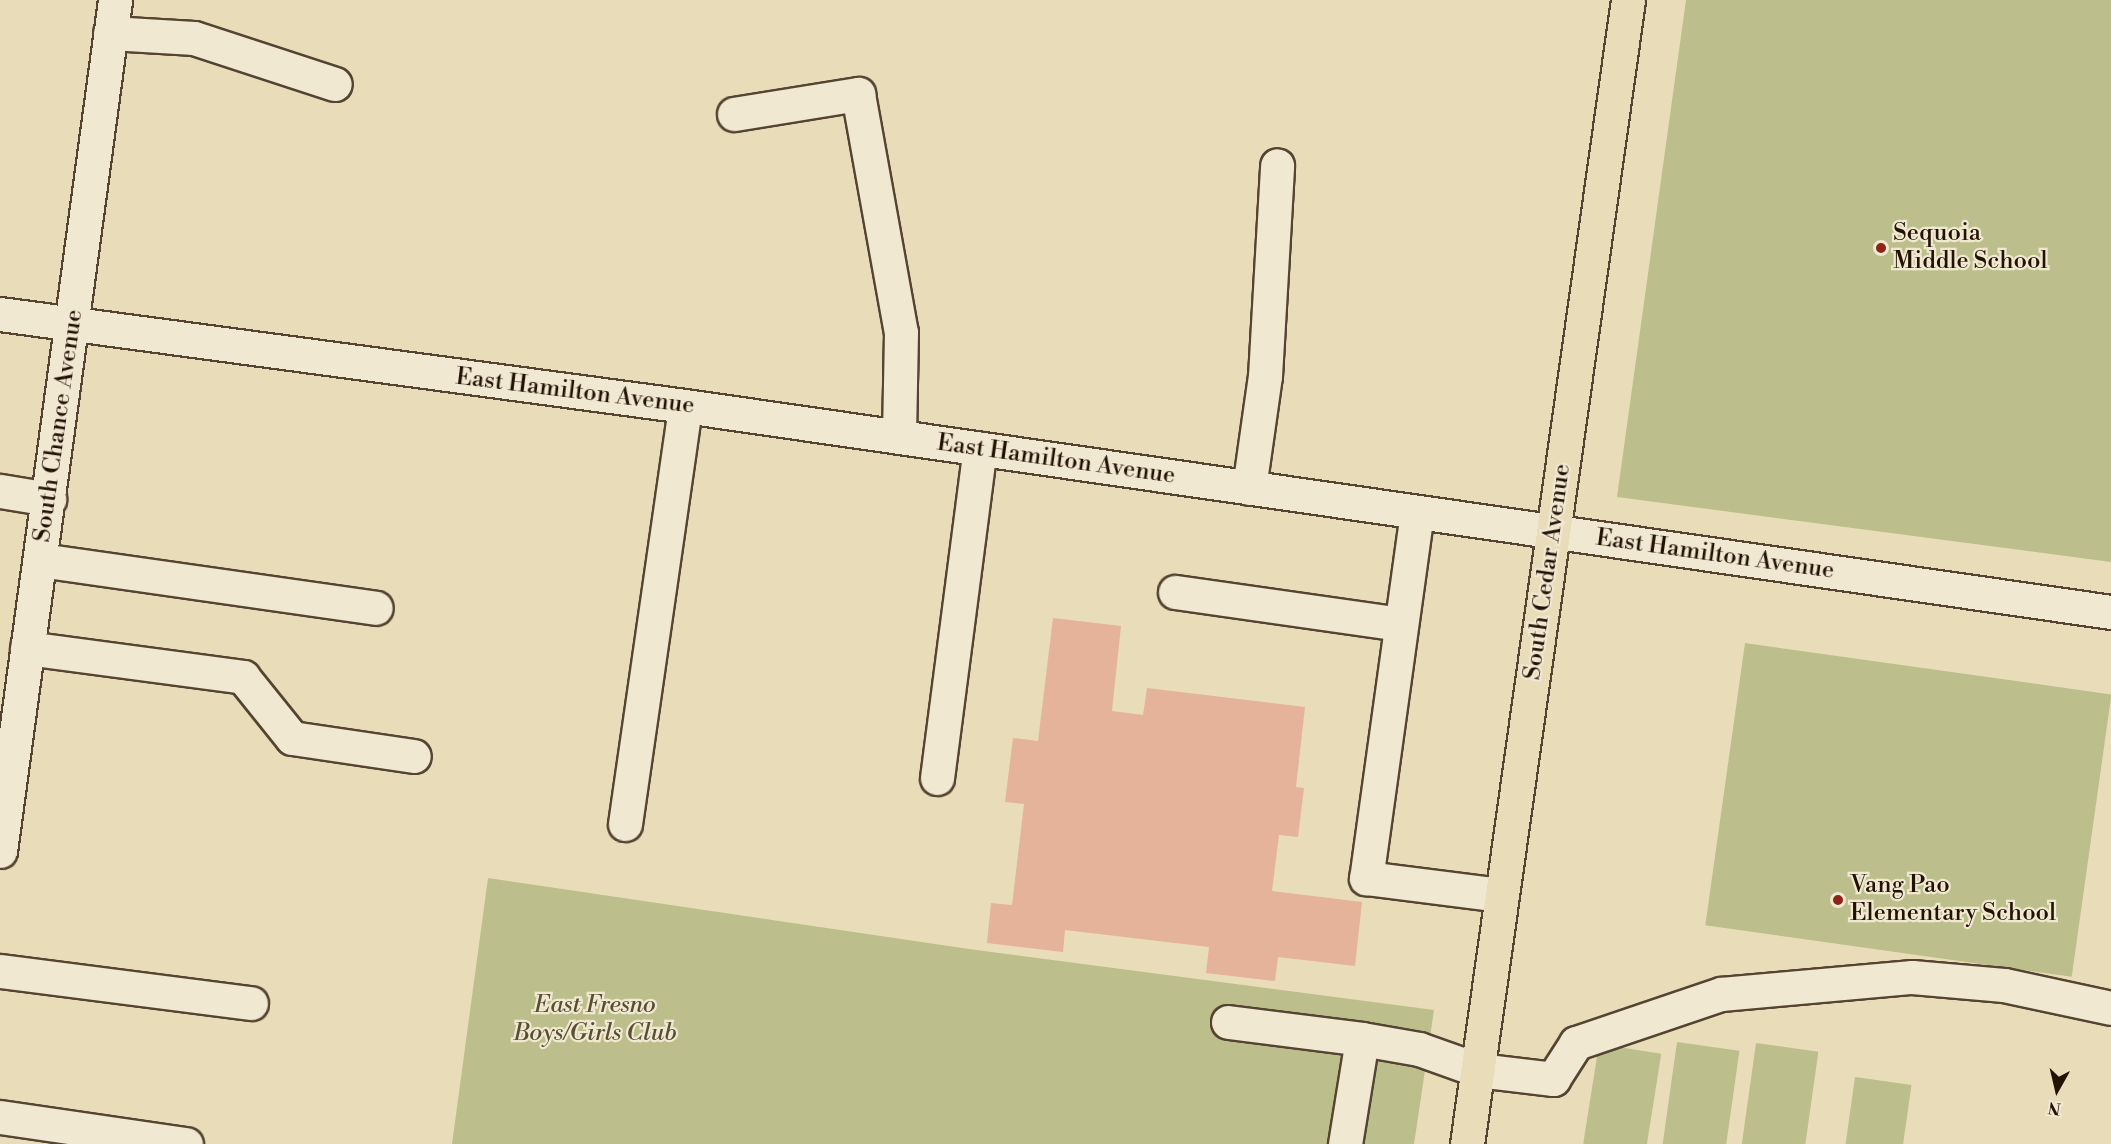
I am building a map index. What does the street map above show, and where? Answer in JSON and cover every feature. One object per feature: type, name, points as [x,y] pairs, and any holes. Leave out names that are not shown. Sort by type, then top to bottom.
[{"type":"main road","name":"South Cedar Avenue","points":[[1467,1144],[1628,0]]},
{"type":"street","name":"South Chance Avenue","points":[[0,851],[73,327],[115,0]]},
{"type":"street","points":[[110,33],[194,38],[335,84]]},
{"type":"street","points":[[734,114],[858,94],[900,332],[899,437]]},
{"type":"street","points":[[1249,488],[1265,376],[1277,165]]},
{"type":"street","name":"East Hamilton Avenue","points":[[0,314],[73,327],[685,406],[2111,612]]},
{"type":"street","points":[[625,824],[685,406]]},
{"type":"street","points":[[937,778],[981,449]]},
{"type":"street","points":[[0,491],[49,499]]},
{"type":"street","points":[[1417,512],[1366,878],[1501,895]]},
{"type":"street","points":[[40,560],[376,608]]},
{"type":"street","points":[[1175,592],[1401,624]]},
{"type":"street","points":[[27,648],[243,676],[292,738],[414,756]]},
{"type":"street","points":[[0,971],[251,1003]]},
{"type":"street","points":[[1228,1022],[1362,1039],[1419,1050],[1478,1070],[1553,1079],[1576,1043],[1721,994],[1805,983],[1924,978],[2004,985],[2111,1008]]},
{"type":"street","points":[[1345,1144],[1362,1039]]},
{"type":"street","points":[[0,1116],[137,1140],[186,1144]]},
{"type":"green space","name":"Sequoia Middle School","points":[[1686,0],[2111,0],[2111,562],[1617,497]]},
{"type":"green space","points":[[1745,643],[2111,694],[2072,977],[1705,925]]},
{"type":"green space","name":"East Fresno Boys/Girls Club","points":[[488,878],[969,949],[1434,1010],[1414,1144],[452,1144]]},
{"type":"green space","points":[[1677,1042],[1739,1051],[1726,1144],[1663,1144]]},
{"type":"green space","points":[[1756,1043],[1818,1052],[1805,1144],[1742,1144]]},
{"type":"green space","points":[[1599,1044],[1661,1054],[1647,1144],[1583,1144]]},
{"type":"green space","points":[[1855,1077],[1911,1085],[1903,1144],[1846,1144]]},
{"type":"building","points":[[1053,618],[1121,626],[1112,711],[1143,715],[1147,688],[1305,707],[1296,787],[1304,788],[1298,837],[1279,835],[1272,891],[1362,902],[1355,966],[1278,957],[1275,981],[1206,973],[1209,947],[1065,930],[1063,952],[987,943],[991,903],[1012,905],[1024,804],[1005,802],[1013,738],[1038,741]]},
{"type":"place","name":"Sequoia Middle School","points":[[1881,248]]},
{"type":"place","name":"Vang Pao Elementary School","points":[[1838,900]]}]
